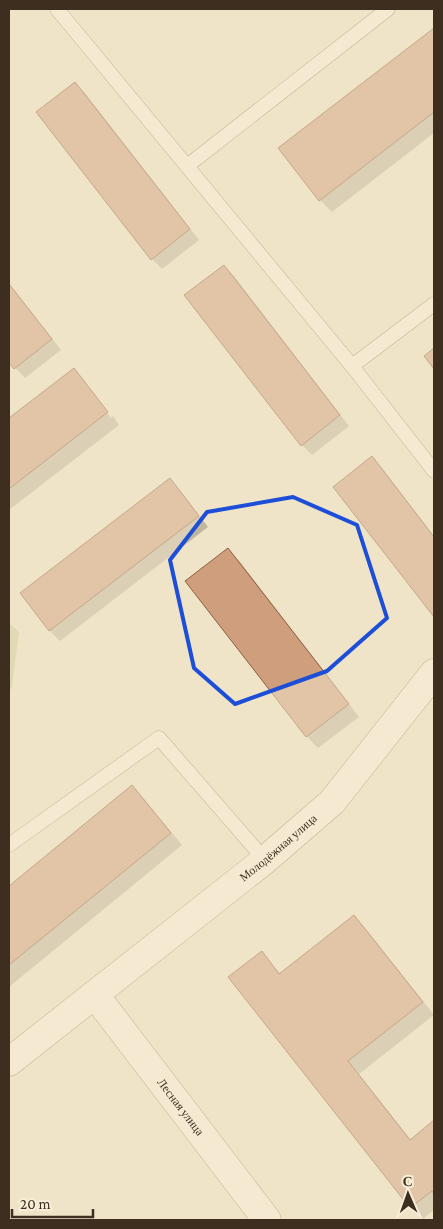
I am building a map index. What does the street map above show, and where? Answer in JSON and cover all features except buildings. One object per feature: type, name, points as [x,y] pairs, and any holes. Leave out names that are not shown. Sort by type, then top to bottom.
[{"type":"street","name":"Молодёжная улица","points":[[9,1062],[265,860],[332,802],[434,673]]},
{"type":"street","name":"Лесная улица","points":[[95,995],[267,1220]]},
{"type":"lane","points":[[57,9],[352,366],[434,471]]},
{"type":"lane","points":[[187,166],[388,9]]},
{"type":"lane","points":[[352,366],[434,304]]},
{"type":"lane","points":[[9,845],[159,738],[265,860]]},
{"type":"highlighted area","points":[[293,497],[357,525],[387,618],[327,671],[235,704],[194,668],[170,560],[207,512]]},
{"type":"green space","points":[[9,623],[19,632],[12,687],[9,692]]}]
